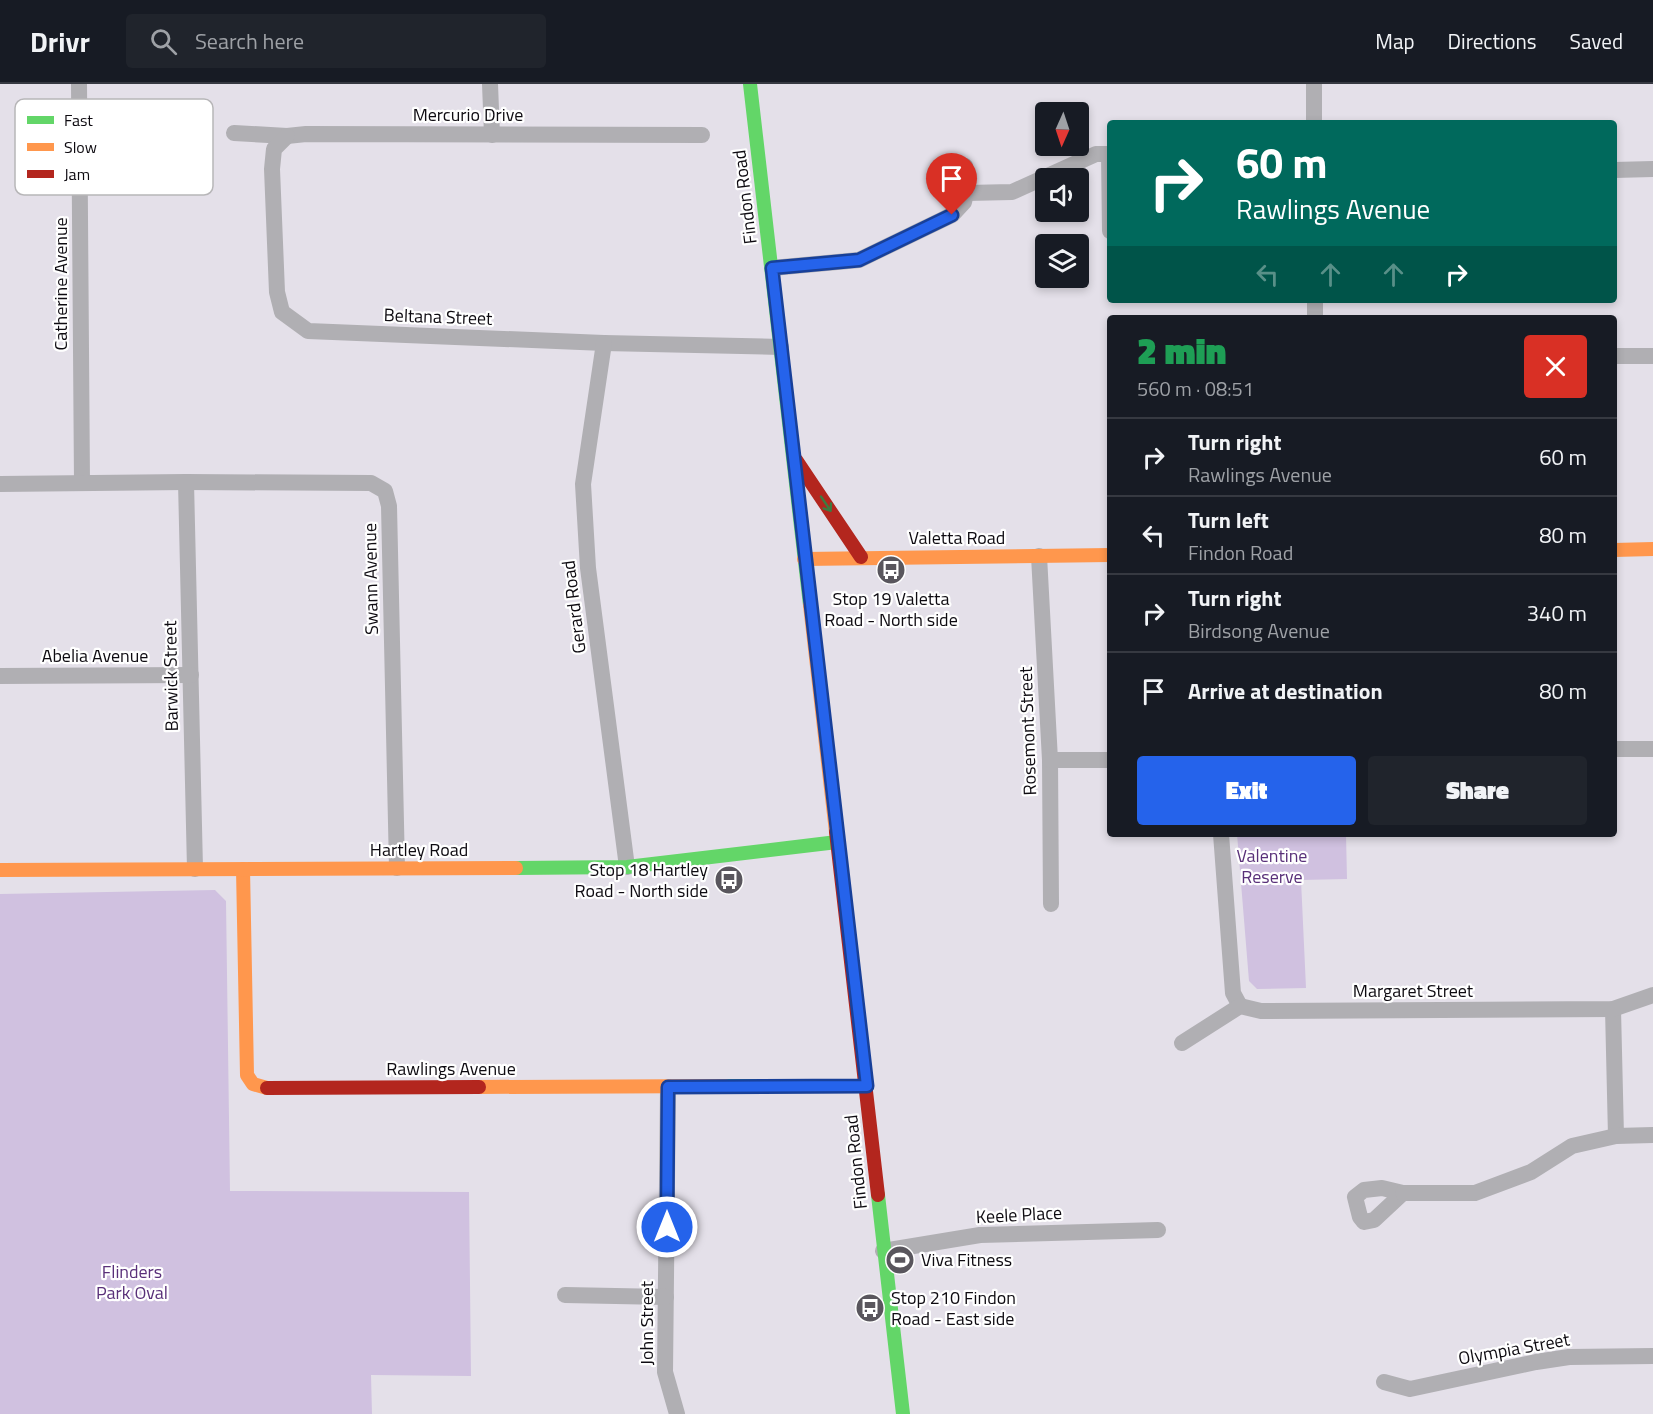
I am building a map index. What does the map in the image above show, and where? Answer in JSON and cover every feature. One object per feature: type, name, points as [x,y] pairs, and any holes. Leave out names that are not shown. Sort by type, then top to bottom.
[{"type":"street","name":"Catherine Avenue","points":[[79,84],[79,99]]},
{"type":"street","points":[[490,84],[492,135]]},
{"type":"street","name":"Findon Road","points":[[750,84],[903,1414]]},
{"type":"street","points":[[1314,84],[1314,120]]},
{"type":"street","name":"Mercurio Drive","points":[[234,133],[286,136],[306,134],[702,135]]},
{"type":"street","name":"Beltana Street","points":[[286,136],[274,149],[272,169],[277,292],[282,312],[308,331],[604,343],[781,347]]},
{"type":"street","points":[[966,193],[1012,192],[1096,154],[1107,154]]},
{"type":"street","points":[[772,268],[859,260],[952,215],[964,202],[968,183],[965,166]]},
{"type":"street","points":[[1617,170],[1653,169]]},
{"type":"street","name":"Catherine Avenue","points":[[80,195],[82,483]]},
{"type":"street","name":"Gerard Road","points":[[604,343],[583,484],[588,568],[627,867]]},
{"type":"street","points":[[1617,356],[1653,356]]},
{"type":"street","points":[[793,456],[861,557]]},
{"type":"street","points":[[0,484],[186,482]]},
{"type":"street","name":"Barwick Street","points":[[186,482],[195,869]]},
{"type":"street","name":"Swann Avenue","points":[[186,482],[371,483],[386,491],[389,506],[397,868]]},
{"type":"street","points":[[1617,549],[1653,549]]},
{"type":"street","name":"Valetta Road","points":[[804,559],[1107,555]]},
{"type":"street","name":"Rosemont Street","points":[[1039,556],[1050,760],[1051,904]]},
{"type":"street","name":"Abelia Avenue","points":[[0,676],[191,675]]},
{"type":"street","points":[[1617,749],[1653,749]]},
{"type":"street","points":[[1050,760],[1107,760]]},
{"type":"street","points":[[1182,1043],[1240,1006],[1233,993],[1221,837]]},
{"type":"street","name":"Hartley Road","points":[[0,870],[627,867],[837,842]]},
{"type":"street","name":"Rawlings Avenue","points":[[243,869],[247,1075],[253,1084],[266,1088],[867,1086]]},
{"type":"street","name":"Margaret Street","points":[[1240,1006],[1261,1011],[1613,1009],[1653,995]]},
{"type":"street","points":[[1613,1009],[1616,1136]]},
{"type":"street","name":"John Street","points":[[668,1087],[665,1372],[676,1414]]},
{"type":"street","points":[[1403,1193],[1475,1193],[1531,1172],[1572,1146],[1616,1136],[1653,1135]]},
{"type":"street","name":"Keele Place","points":[[883,1251],[980,1235],[1158,1230]]},
{"type":"street","points":[[565,1295],[666,1297]]},
{"type":"street","name":"Olympia Street","points":[[1384,1382],[1410,1389],[1569,1357],[1653,1356]]},
{"type":"green space","name":"Valentine Reserve","points":[[1237,837],[1346,837],[1347,879],[1301,880],[1306,988],[1257,989],[1249,981]]},
{"type":"green space","name":"Flinders Park Oval","points":[[215,890],[226,901],[230,1191],[469,1192],[471,1376],[371,1375],[372,1414],[0,1414],[0,894]]},
{"type":"traffic: fast","points":[[750,84],[810,605]]},
{"type":"traffic: fast","points":[[516,868],[627,867],[837,842]]},
{"type":"traffic: fast","points":[[725,1086],[867,1086]]},
{"type":"traffic: fast","points":[[878,1195],[903,1414]]},
{"type":"traffic: slow","points":[[1617,550],[1653,549]]},
{"type":"traffic: slow","points":[[804,559],[1107,555]]},
{"type":"traffic: slow","points":[[810,605],[836,832]]},
{"type":"traffic: slow","points":[[0,870],[516,868]]},
{"type":"traffic: slow","points":[[243,869],[247,1075],[253,1084],[267,1088]]},
{"type":"traffic: slow","points":[[479,1087],[725,1086]]},
{"type":"traffic: jam","points":[[796,460],[861,557]]},
{"type":"traffic: jam","points":[[836,832],[878,1195]]},
{"type":"traffic: jam","points":[[267,1088],[479,1087]]},
{"type":"place","name":"Stop 19 Valetta Road - North side","points":[[891,570]]},
{"type":"place","name":"Stop 18 Hartley Road - North side","points":[[729,880]]},
{"type":"place","name":"Viva Fitness","points":[[900,1260]]},
{"type":"place","name":"Stop 210 Findon Road - East side","points":[[870,1308]]},
{"type":"route","points":[[667,1227],[668,1087],[867,1086],[772,268],[859,260],[952,215]]}]
